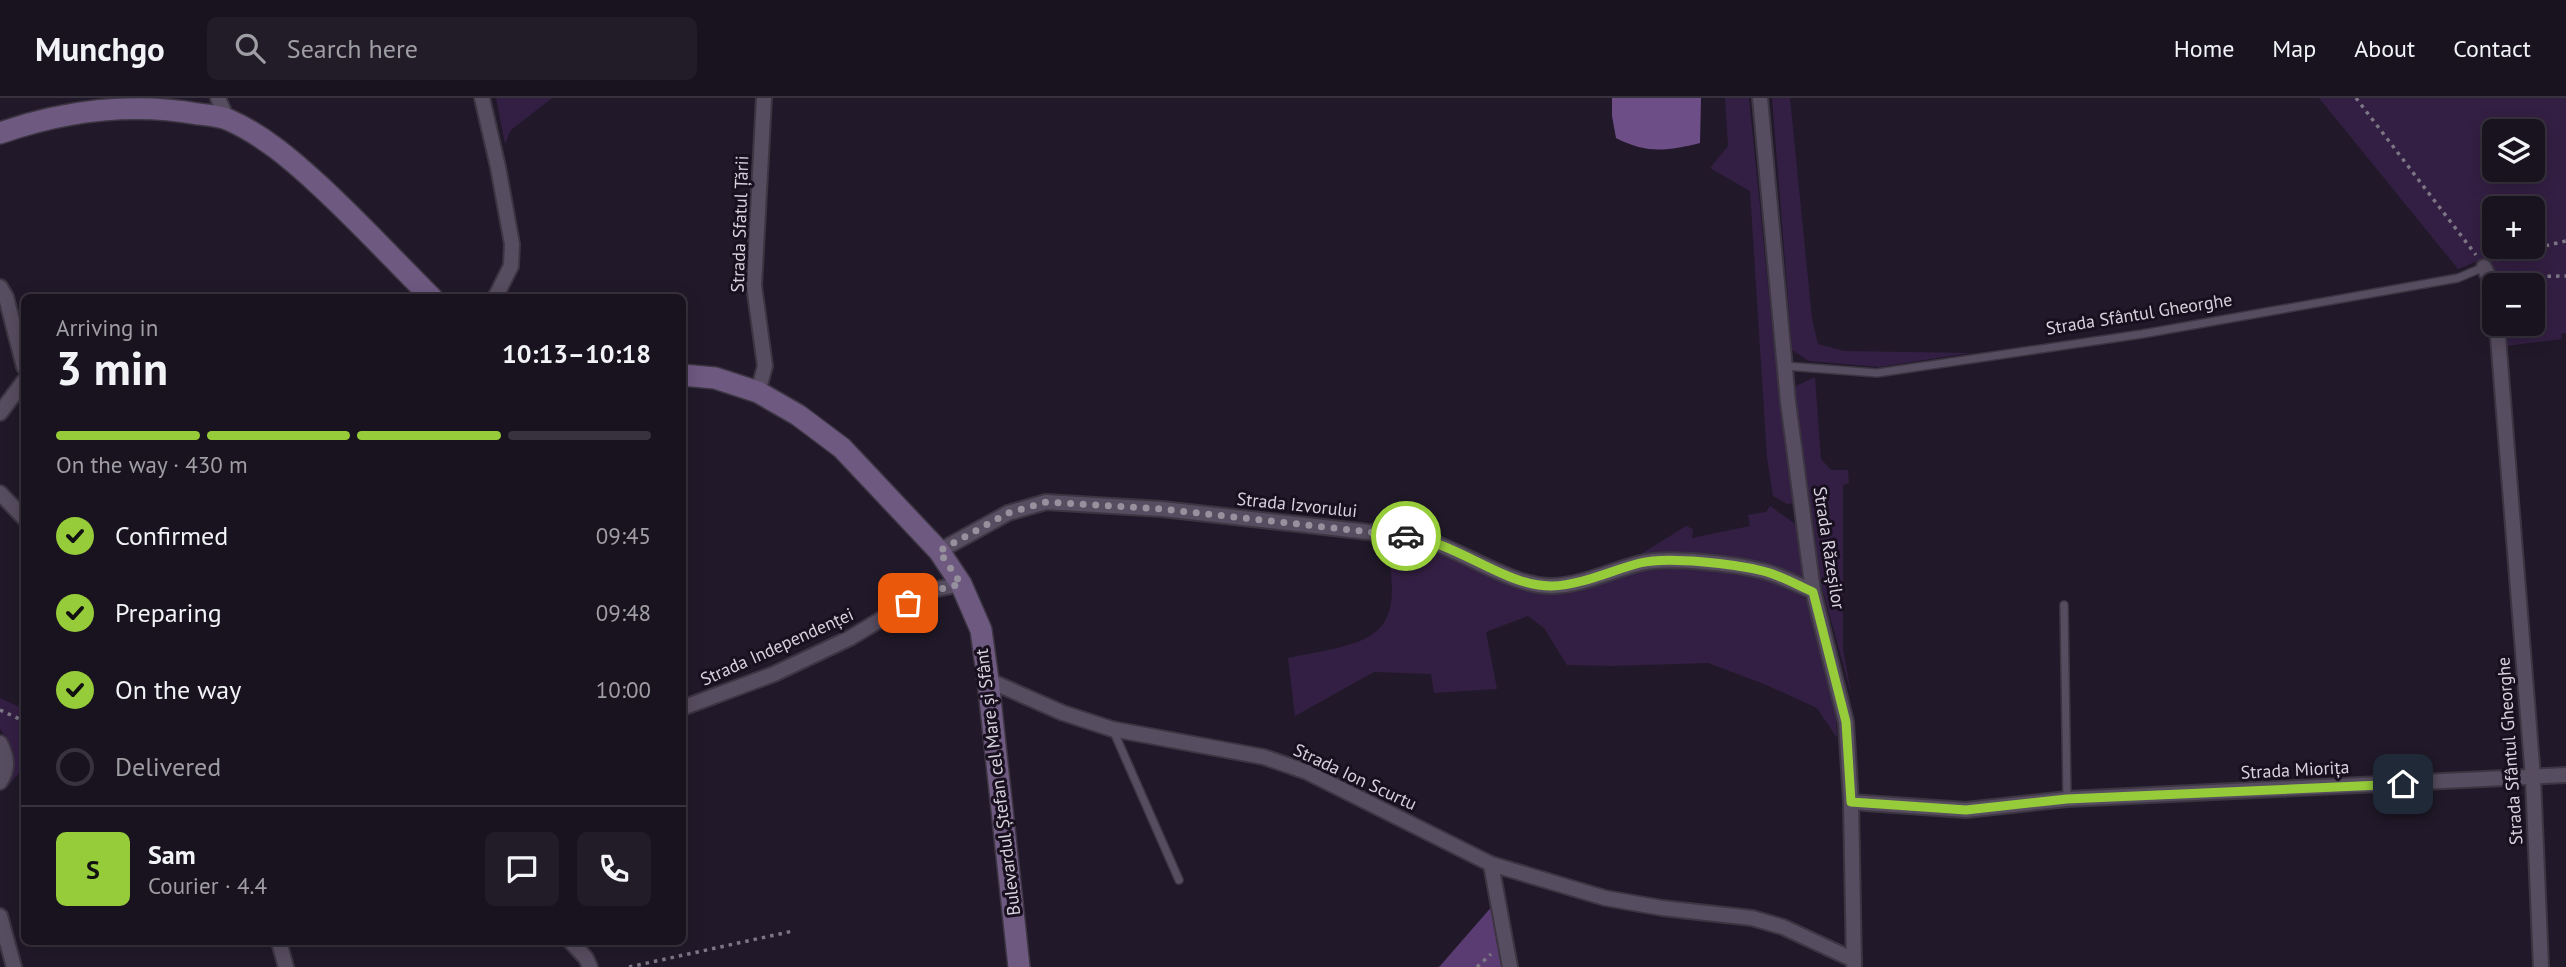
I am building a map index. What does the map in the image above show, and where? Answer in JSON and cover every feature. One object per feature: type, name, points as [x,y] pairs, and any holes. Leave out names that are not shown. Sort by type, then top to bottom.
[{"type":"street","points":[[218,98],[227,118]]},
{"type":"street","points":[[482,98],[512,244],[511,266],[497,294]]},
{"type":"street","name":"Strada Sfatul Țării","points":[[758,392],[765,366],[754,285],[764,98]]},
{"type":"street","name":"Strada Răzeșilor","points":[[1760,98],[1785,366],[1813,592],[1846,722],[1851,802],[1854,963]]},
{"type":"street","points":[[0,134],[33,122],[69,114],[103,111],[164,108],[227,118],[262,138],[293,162],[428,294]]},
{"type":"street","points":[[0,287],[6,297],[21,355]]},
{"type":"street","name":"Strada Sfântul Gheorghe","points":[[2498,336],[2533,778],[2541,967]]},
{"type":"street","name":"Bulevardul Ștefan cel Mare și Sfânt","points":[[686,374],[715,378],[758,392],[797,415],[842,448],[939,551],[961,584],[981,631],[1019,967]]},
{"type":"street","points":[[0,413],[21,386]]},
{"type":"street","points":[[0,493],[21,514]]},
{"type":"street","name":"Strada Izvorului","points":[[939,551],[1008,513],[1046,502],[1162,509],[1422,538],[1446,545],[1521,581],[1552,586],[1606,575],[1642,562],[1688,561],[1764,571],[1813,592]]},
{"type":"street","name":"Strada Independenței","points":[[686,707],[774,674],[850,638],[928,592],[961,584]]},
{"type":"street","name":"Strada Ion Scurtu","points":[[988,680],[1063,713],[1112,729],[1264,757],[1296,768],[1491,864],[1605,898],[1662,908],[1752,918],[1783,927],[1854,963]]},
{"type":"street","points":[[0,743],[6,756],[6,773],[0,782]]},
{"type":"street","name":"Strada Miorița","points":[[1851,802],[1966,810],[2067,799],[2566,775]]},
{"type":"street","points":[[1491,864],[1510,967]]},
{"type":"street","points":[[0,916],[14,967]]},
{"type":"street","points":[[280,945],[286,967]]},
{"type":"street","points":[[574,945],[588,963]]},
{"type":"street","points":[[583,945],[588,963]]},
{"type":"lane","name":"Strada Sfântul Gheorghe","points":[[1785,366],[1877,373],[2142,334],[2458,278],[2482,277]]},
{"type":"lane","points":[[2064,606],[2067,799]]},
{"type":"lane","points":[[1112,729],[1178,880]]},
{"type":"path","points":[[2356,98],[2486,273]]},
{"type":"path","points":[[2493,273],[2510,254],[2566,241]]},
{"type":"path","points":[[2545,276],[2566,276]]},
{"type":"path","points":[[0,710],[21,719]]},
{"type":"path","points":[[629,967],[793,931]]},
{"type":"shaded area","points":[[496,98],[552,98],[511,130],[505,144]]},
{"type":"shaded area","points":[[1612,98],[1701,98],[1700,143],[1657,150],[1638,147],[1616,138]]},
{"type":"shaded area","points":[[1725,98],[1749,98],[1778,385],[1795,503],[1787,504],[1773,496],[1767,458],[1750,191],[1710,168],[1728,146]]},
{"type":"shaded area","points":[[1772,98],[1790,98],[1812,319],[1818,344],[1844,351],[1970,353],[1879,367],[1809,361],[1792,350]]},
{"type":"shaded area","points":[[2319,98],[2566,98],[2566,333],[2561,334],[2562,339],[2506,346],[2505,336],[2545,336],[2545,273],[2497,273],[2486,259],[2545,259],[2545,196],[2482,196],[2483,259],[2458,269]]},
{"type":"shaded area","points":[[1815,377],[1821,459],[1831,470],[1848,470],[1849,483],[1843,485],[1843,649],[1851,693],[1824,595],[1816,578],[1816,544],[1794,395],[1796,386]]},
{"type":"shaded area","points":[[1770,506],[1798,526],[1806,581],[1633,559],[1686,526],[1693,529],[1692,538],[1750,526],[1748,515],[1766,512]]},
{"type":"shaded area","points":[[1386,543],[1439,550],[1514,584],[1685,567],[1762,576],[1798,592],[1808,601],[1836,712],[1837,738],[1817,708],[1708,663],[1567,665],[1544,628],[1528,616],[1486,632],[1497,689],[1434,693],[1431,674],[1374,672],[1295,716],[1288,658],[1361,641],[1376,632],[1386,619],[1391,601],[1391,576]]},
{"type":"shaded area","points":[[0,698],[21,708],[21,771],[9,785],[11,756],[8,743],[0,729]]},
{"type":"shaded area","points":[[1494,904],[1503,967],[1438,967],[1440,966]]},
{"type":"way so far","points":[[908,603],[928,592],[961,584],[939,551],[1008,513],[1046,502],[1162,509],[1406,536]]},
{"type":"route","points":[[1406,536],[1446,545],[1521,581],[1552,586],[1606,575],[1642,562],[1688,561],[1764,571],[1813,592],[1846,722],[1851,802],[1966,810],[2067,799],[2403,784]]}]
